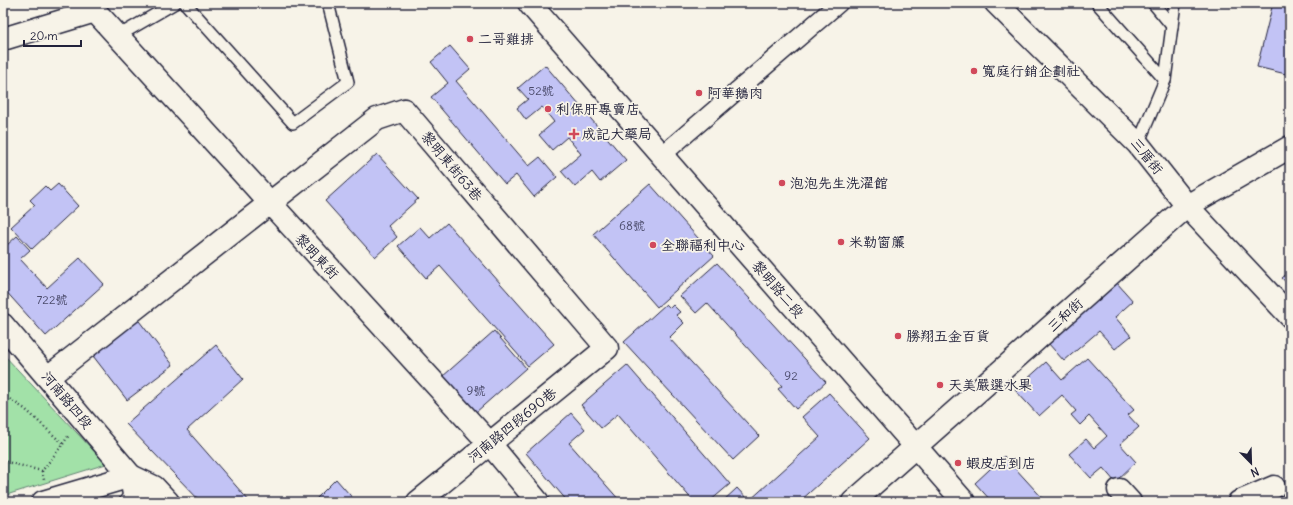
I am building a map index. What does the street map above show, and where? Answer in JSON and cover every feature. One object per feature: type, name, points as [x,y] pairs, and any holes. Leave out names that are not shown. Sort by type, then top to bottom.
[{"type":"street","name":"黎明路二段","points":[[529,3],[964,502]]},
{"type":"street","points":[[662,155],[839,3]]},
{"type":"street","name":"三厝街","points":[[996,3],[1138,144],[1186,206],[1290,316]]},
{"type":"street","name":"黎明東街","points":[[95,7],[118,36],[269,204],[490,444],[538,502]]},
{"type":"street","points":[[3,39],[95,7]]},
{"type":"street","name":"黎明東街63巷","points":[[269,204],[377,119],[404,110],[607,348]]},
{"type":"street","name":"三和街","points":[[853,502],[1186,206],[1290,147]]},
{"type":"street","points":[[48,377],[269,204]]},
{"type":"street","name":"河南路四段","points":[[3,325],[131,476],[161,494]]},
{"type":"street","name":"河南路四段690巷","points":[[418,502],[607,348]]},
{"type":"street","points":[[44,502],[131,476],[134,502],[161,494]]},
{"type":"street","points":[[1239,502],[1274,487]]},
{"type":"lane","points":[[118,36],[175,3]]},
{"type":"lane","points":[[185,3],[293,123],[348,82],[328,3]]},
{"type":"lane","points":[[1098,3],[1165,80]]},
{"type":"lane","points":[[1153,3],[1172,26]]},
{"type":"lane","points":[[1138,144],[1165,80],[1175,3]]},
{"type":"path","points":[[3,395],[25,409],[63,444],[42,471],[3,461]]},
{"type":"green space","points":[[3,354],[106,464],[3,496]]},
{"type":"building","points":[[1273,3],[1290,3],[1290,75],[1257,67]]},
{"type":"building","points":[[450,46],[470,69],[456,81],[529,166],[540,157],[557,177],[534,197],[516,175],[505,184],[431,97],[448,83],[431,62]]},
{"type":"building","points":[[545,65],[626,160],[600,182],[592,172],[575,187],[561,171],[581,154],[567,137],[552,150],[539,135],[554,122],[542,107],[526,120],[517,108],[528,99],[518,88]]},
{"type":"building","points":[[377,154],[418,199],[388,226],[397,237],[375,257],[325,201]]},
{"type":"building","points":[[58,184],[78,206],[32,249],[11,227],[35,205],[30,200],[45,186],[50,191]]},
{"type":"building","name":"全聯福利中心","points":[[650,184],[714,256],[657,307],[593,234]]},
{"type":"building","points":[[447,223],[554,344],[528,366],[440,266],[426,278],[398,246],[420,227],[430,238]]},
{"type":"building","points":[[17,236],[30,250],[20,259],[47,288],[80,258],[104,284],[46,336],[3,288],[3,241],[7,245]]},
{"type":"building","points":[[717,263],[826,382],[796,409],[778,389],[782,386],[707,303],[696,313],[680,296]]},
{"type":"building","points":[[1290,271],[1290,287],[1282,278]]},
{"type":"building","points":[[1117,283],[1133,301],[1115,317],[1131,336],[1115,349],[1099,331],[1064,361],[1048,343]]},
{"type":"building","points":[[666,304],[670,308],[673,305],[680,312],[676,315],[684,323],[669,338],[759,436],[733,460],[624,342]]},
{"type":"building","points":[[136,317],[173,365],[127,400],[90,352]]},
{"type":"building","points":[[494,331],[526,368],[475,413],[442,377]]},
{"type":"building","points":[[216,345],[243,379],[187,430],[250,502],[201,502],[126,424]]},
{"type":"building","points":[[1087,358],[1134,410],[1128,415],[1139,427],[1120,444],[1136,462],[1115,482],[1103,468],[1091,478],[1069,454],[1086,439],[1094,448],[1107,436],[1089,416],[1080,425],[1071,415],[1076,411],[1062,395],[1039,416],[1015,390],[1046,362],[1062,380]]},
{"type":"building","points":[[627,365],[730,484],[709,502],[694,502],[618,414],[601,428],[581,405]]},
{"type":"building","points":[[829,393],[870,438],[799,502],[722,502],[737,488],[749,501],[820,437],[802,417]]},
{"type":"building","points":[[571,413],[585,429],[569,443],[621,502],[568,502],[526,453]]},
{"type":"building","points":[[1004,456],[1046,502],[992,502],[975,483]]},
{"type":"building","points":[[336,479],[356,502],[313,502]]},
{"type":"place","name":"二哥雞排","points":[[470,39]]},
{"type":"place","name":"寬庭行銷企劃社","points":[[974,71]]},
{"type":"place","name":"阿華鵝肉","points":[[699,93]]},
{"type":"place","name":"利保肝專賣店","points":[[548,109]]},
{"type":"place","name":"成記大藥局","points":[[574,134]]},
{"type":"place","name":"泡泡先生洗濯館","points":[[782,183]]},
{"type":"place","name":"米勒窗簾","points":[[841,242]]},
{"type":"place","name":"全聯福利中心","points":[[653,245]]},
{"type":"place","name":"勝翔五金百貨","points":[[898,336]]},
{"type":"place","name":"天美嚴選水果","points":[[940,385]]},
{"type":"place","name":"蝦皮店到店","points":[[958,463]]}]
